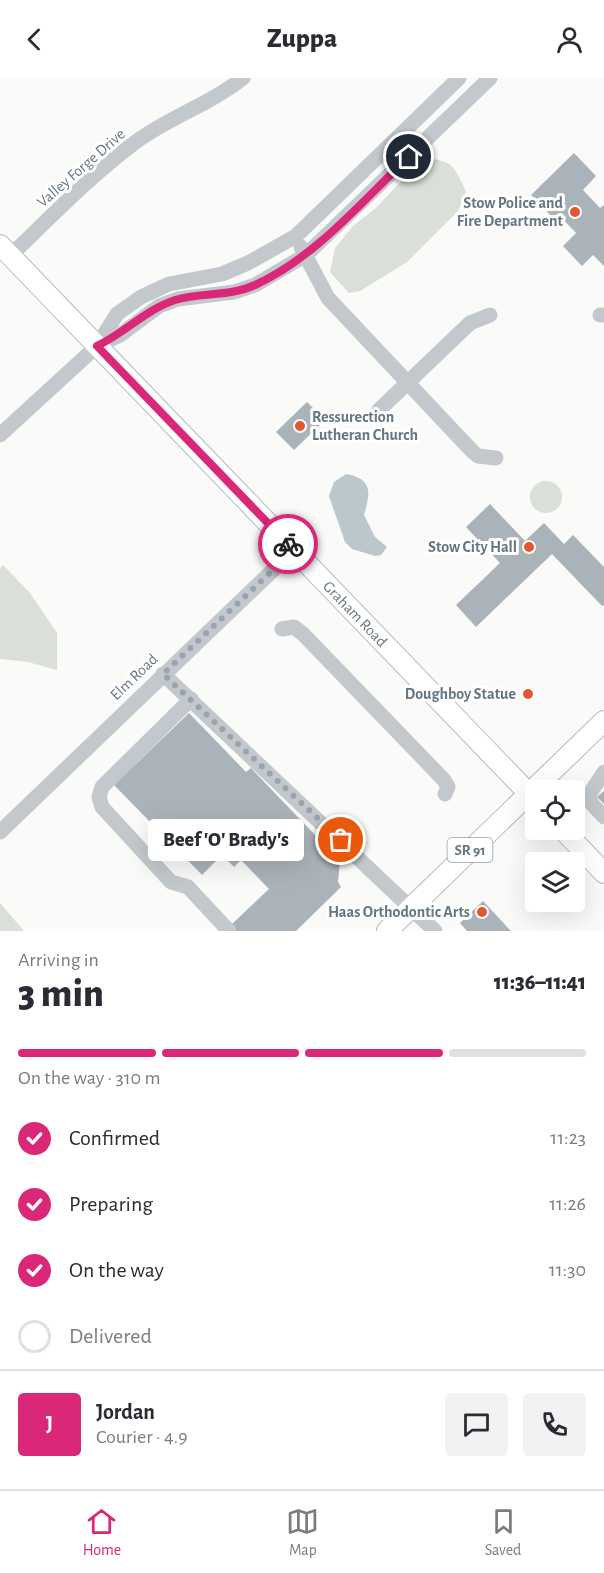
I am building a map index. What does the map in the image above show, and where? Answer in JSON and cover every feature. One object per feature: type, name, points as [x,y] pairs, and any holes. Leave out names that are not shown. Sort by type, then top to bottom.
[{"type":"main road","name":"Graham Road","points":[[5,250],[525,790]]},
{"type":"main road","name":"SR 91","points":[[548,780],[604,721]]},
{"type":"main road","name":"SR 91","points":[[387,931],[525,803]]},
{"type":"main road","points":[[574,840],[602,866]]},
{"type":"street","name":"Valley Forge Drive","points":[[5,250],[134,143],[212,100],[243,78]]},
{"type":"street","points":[[0,435],[97,346],[117,314],[141,297],[169,284],[222,274],[248,263],[294,237],[459,78]]},
{"type":"street","points":[[97,346],[120,335],[159,306],[186,297],[224,294],[255,285],[306,255],[490,78]]},
{"type":"street","points":[[294,237],[328,298],[472,451],[478,456],[496,458]]},
{"type":"street","points":[[379,410],[470,323],[490,315]]},
{"type":"street","name":"Elm Road","points":[[0,832],[294,550]]},
{"type":"street","points":[[282,629],[294,627],[303,634],[444,780],[448,787],[445,794]]},
{"type":"street","points":[[163,674],[435,931]]},
{"type":"street","points":[[191,699],[102,787],[99,797],[102,807],[171,882],[188,886],[229,931]]},
{"type":"street","points":[[604,772],[589,795],[591,803],[604,817]]},
{"type":"shaded area","points":[[428,159],[443,161],[456,171],[466,191],[458,211],[407,262],[360,291],[349,293],[330,272],[335,248],[353,226],[376,208],[408,174]]},
{"type":"shaded area","points":[[346,474],[355,476],[368,488],[364,515],[375,537],[387,547],[381,555],[375,556],[352,549],[345,542],[329,496],[334,482]]},
{"type":"shaded area","points":[[546,481],[557,486],[562,497],[557,508],[546,513],[535,508],[530,497],[535,486]]},
{"type":"shaded area","points":[[3,565],[30,593],[57,633],[57,670],[28,662],[0,659],[0,568]]},
{"type":"shaded area","points":[[0,903],[24,931],[0,931]]},
{"type":"building","name":"Stow Police and Fire Department","points":[[574,153],[596,176],[583,190],[600,208],[604,205],[604,266],[593,255],[582,266],[563,246],[576,233],[559,215],[554,219],[531,195]]},
{"type":"building","name":"Ressurection Lutheran Church","points":[[307,402],[325,420],[294,450],[276,432]]},
{"type":"building","points":[[490,504],[525,541],[544,523],[564,544],[573,535],[604,567],[604,605],[602,606],[552,554],[476,627],[456,605],[500,563],[466,527]]},
{"type":"building","points":[[189,713],[246,772],[251,768],[340,861],[338,882],[341,887],[296,931],[236,931],[231,925],[269,889],[241,860],[234,867],[222,855],[202,875],[114,785]]},
{"type":"building","points":[[604,791],[604,804],[597,797]]},
{"type":"building","name":"Haas Orthodontic Arts","points":[[483,901],[511,931],[467,931],[460,923]]},
{"type":"way so far","points":[[288,544],[294,550],[163,674],[341,840]]},
{"type":"place","name":"Stow Police and Fire Department","points":[[575,212]]},
{"type":"place","name":"Ressurection Lutheran Church","points":[[300,426]]},
{"type":"place","name":"Stow City Hall","points":[[529,547]]},
{"type":"place","name":"Doughboy Statue","points":[[528,694]]},
{"type":"place","name":"Beef 'O' Brady's","points":[[341,840]]},
{"type":"place","name":"Haas Orthodontic Arts","points":[[482,912]]},
{"type":"route","points":[[288,544],[97,346],[120,335],[159,306],[178,299],[234,292],[255,285],[306,255],[409,157]]}]
